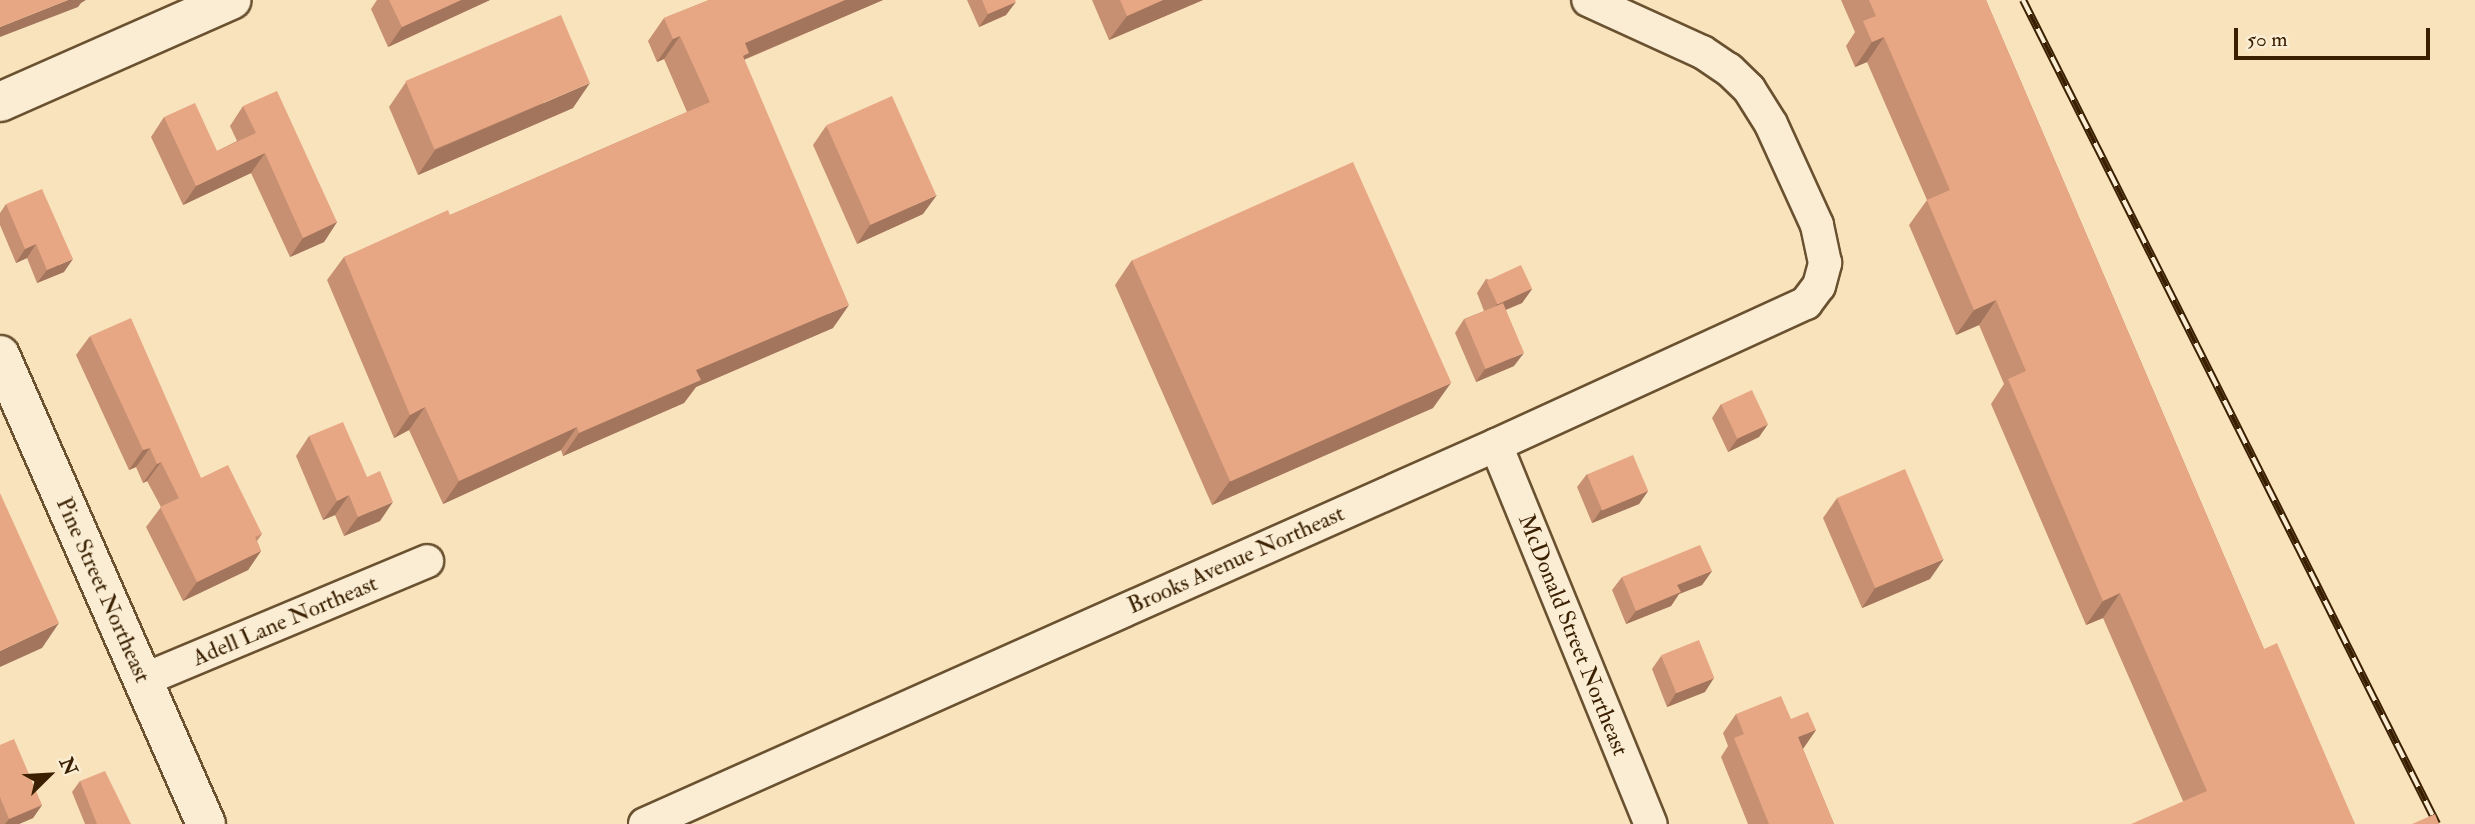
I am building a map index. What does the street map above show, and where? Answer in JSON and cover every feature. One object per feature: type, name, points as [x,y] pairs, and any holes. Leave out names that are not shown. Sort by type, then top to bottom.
[{"type":"main road","points":[[0,102],[231,0]]},
{"type":"main road","name":"Pine Street Northeast","points":[[0,355],[206,824]]},
{"type":"street","name":"Brooks Avenue Northeast","points":[[645,824],[706,811],[1806,303],[1819,286],[1825,263],[1817,225],[1772,124],[1749,89],[1729,70],[1702,52],[1588,0]]},
{"type":"street","name":"McDonald Street Northeast","points":[[1496,445],[1651,824]]},
{"type":"street","name":"Adell Lane Northeast","points":[[143,680],[427,561]]},
{"type":"building","points":[[0,0],[68,0],[0,27]]},
{"type":"building","points":[[389,0],[461,0],[402,27]]},
{"type":"building","points":[[709,0],[845,0],[745,43],[749,53],[743,56],[849,305],[696,370],[701,380],[579,433],[577,427],[459,481],[425,407],[410,415],[344,257],[448,210],[450,215],[710,102],[680,36],[673,39],[664,18]]},
{"type":"building","points":[[982,0],[1015,0],[1016,2],[988,14]]},
{"type":"building","points":[[1120,0],[1163,0],[1127,16]]},
{"type":"building","points":[[1869,0],[1986,0],[2264,649],[2277,643],[2355,824],[2131,824],[2207,791],[2120,593],[2103,601],[2008,379],[2026,371],[1996,300],[1974,310],[1927,200],[1950,190],[1884,37],[1872,42],[1863,21],[1876,16]]},
{"type":"building","points":[[561,15],[590,83],[434,149],[405,81]]},
{"type":"building","points":[[277,91],[337,222],[303,238],[265,153],[196,186],[164,117],[195,103],[217,151],[256,133],[243,106]]},
{"type":"building","points":[[892,96],[936,196],[871,225],[826,125]]},
{"type":"building","points":[[1353,162],[1451,383],[1230,482],[1132,260]]},
{"type":"building","points":[[42,189],[73,259],[47,270],[36,244],[25,249],[6,204]]},
{"type":"building","points":[[1521,265],[1532,289],[1498,305],[1487,281]]},
{"type":"building","points":[[1503,303],[1524,353],[1485,369],[1464,319]]},
{"type":"building","points":[[131,318],[201,478],[228,465],[262,534],[255,537],[261,551],[197,582],[160,507],[179,498],[161,462],[157,464],[150,448],[143,450],[90,336]]},
{"type":"building","points":[[1752,390],[1768,424],[1737,439],[1721,404]]},
{"type":"building","points":[[343,422],[367,477],[380,471],[393,502],[358,517],[349,495],[337,501],[309,436]]},
{"type":"building","points":[[1633,455],[1648,491],[1602,510],[1587,475]]},
{"type":"building","points":[[1905,469],[1943,559],[1875,588],[1837,498]]},
{"type":"building","points":[[0,493],[59,623],[0,651]]},
{"type":"building","points":[[1700,545],[1712,571],[1677,585],[1681,592],[1636,611],[1622,577]]},
{"type":"building","points":[[1699,640],[1714,678],[1676,693],[1661,655]]},
{"type":"building","points":[[1781,696],[1791,719],[1808,712],[1816,730],[1798,737],[1834,824],[1769,824],[1734,738],[1744,734],[1736,714]]},
{"type":"building","points":[[14,739],[42,805],[9,819],[0,797],[0,745]]},
{"type":"building","points":[[105,771],[131,824],[97,824],[80,781]]},
{"type":"building","points":[[2435,814],[2439,824],[2412,824]]},
{"type":"railway","points":[[2023,0],[2437,824]]}]
